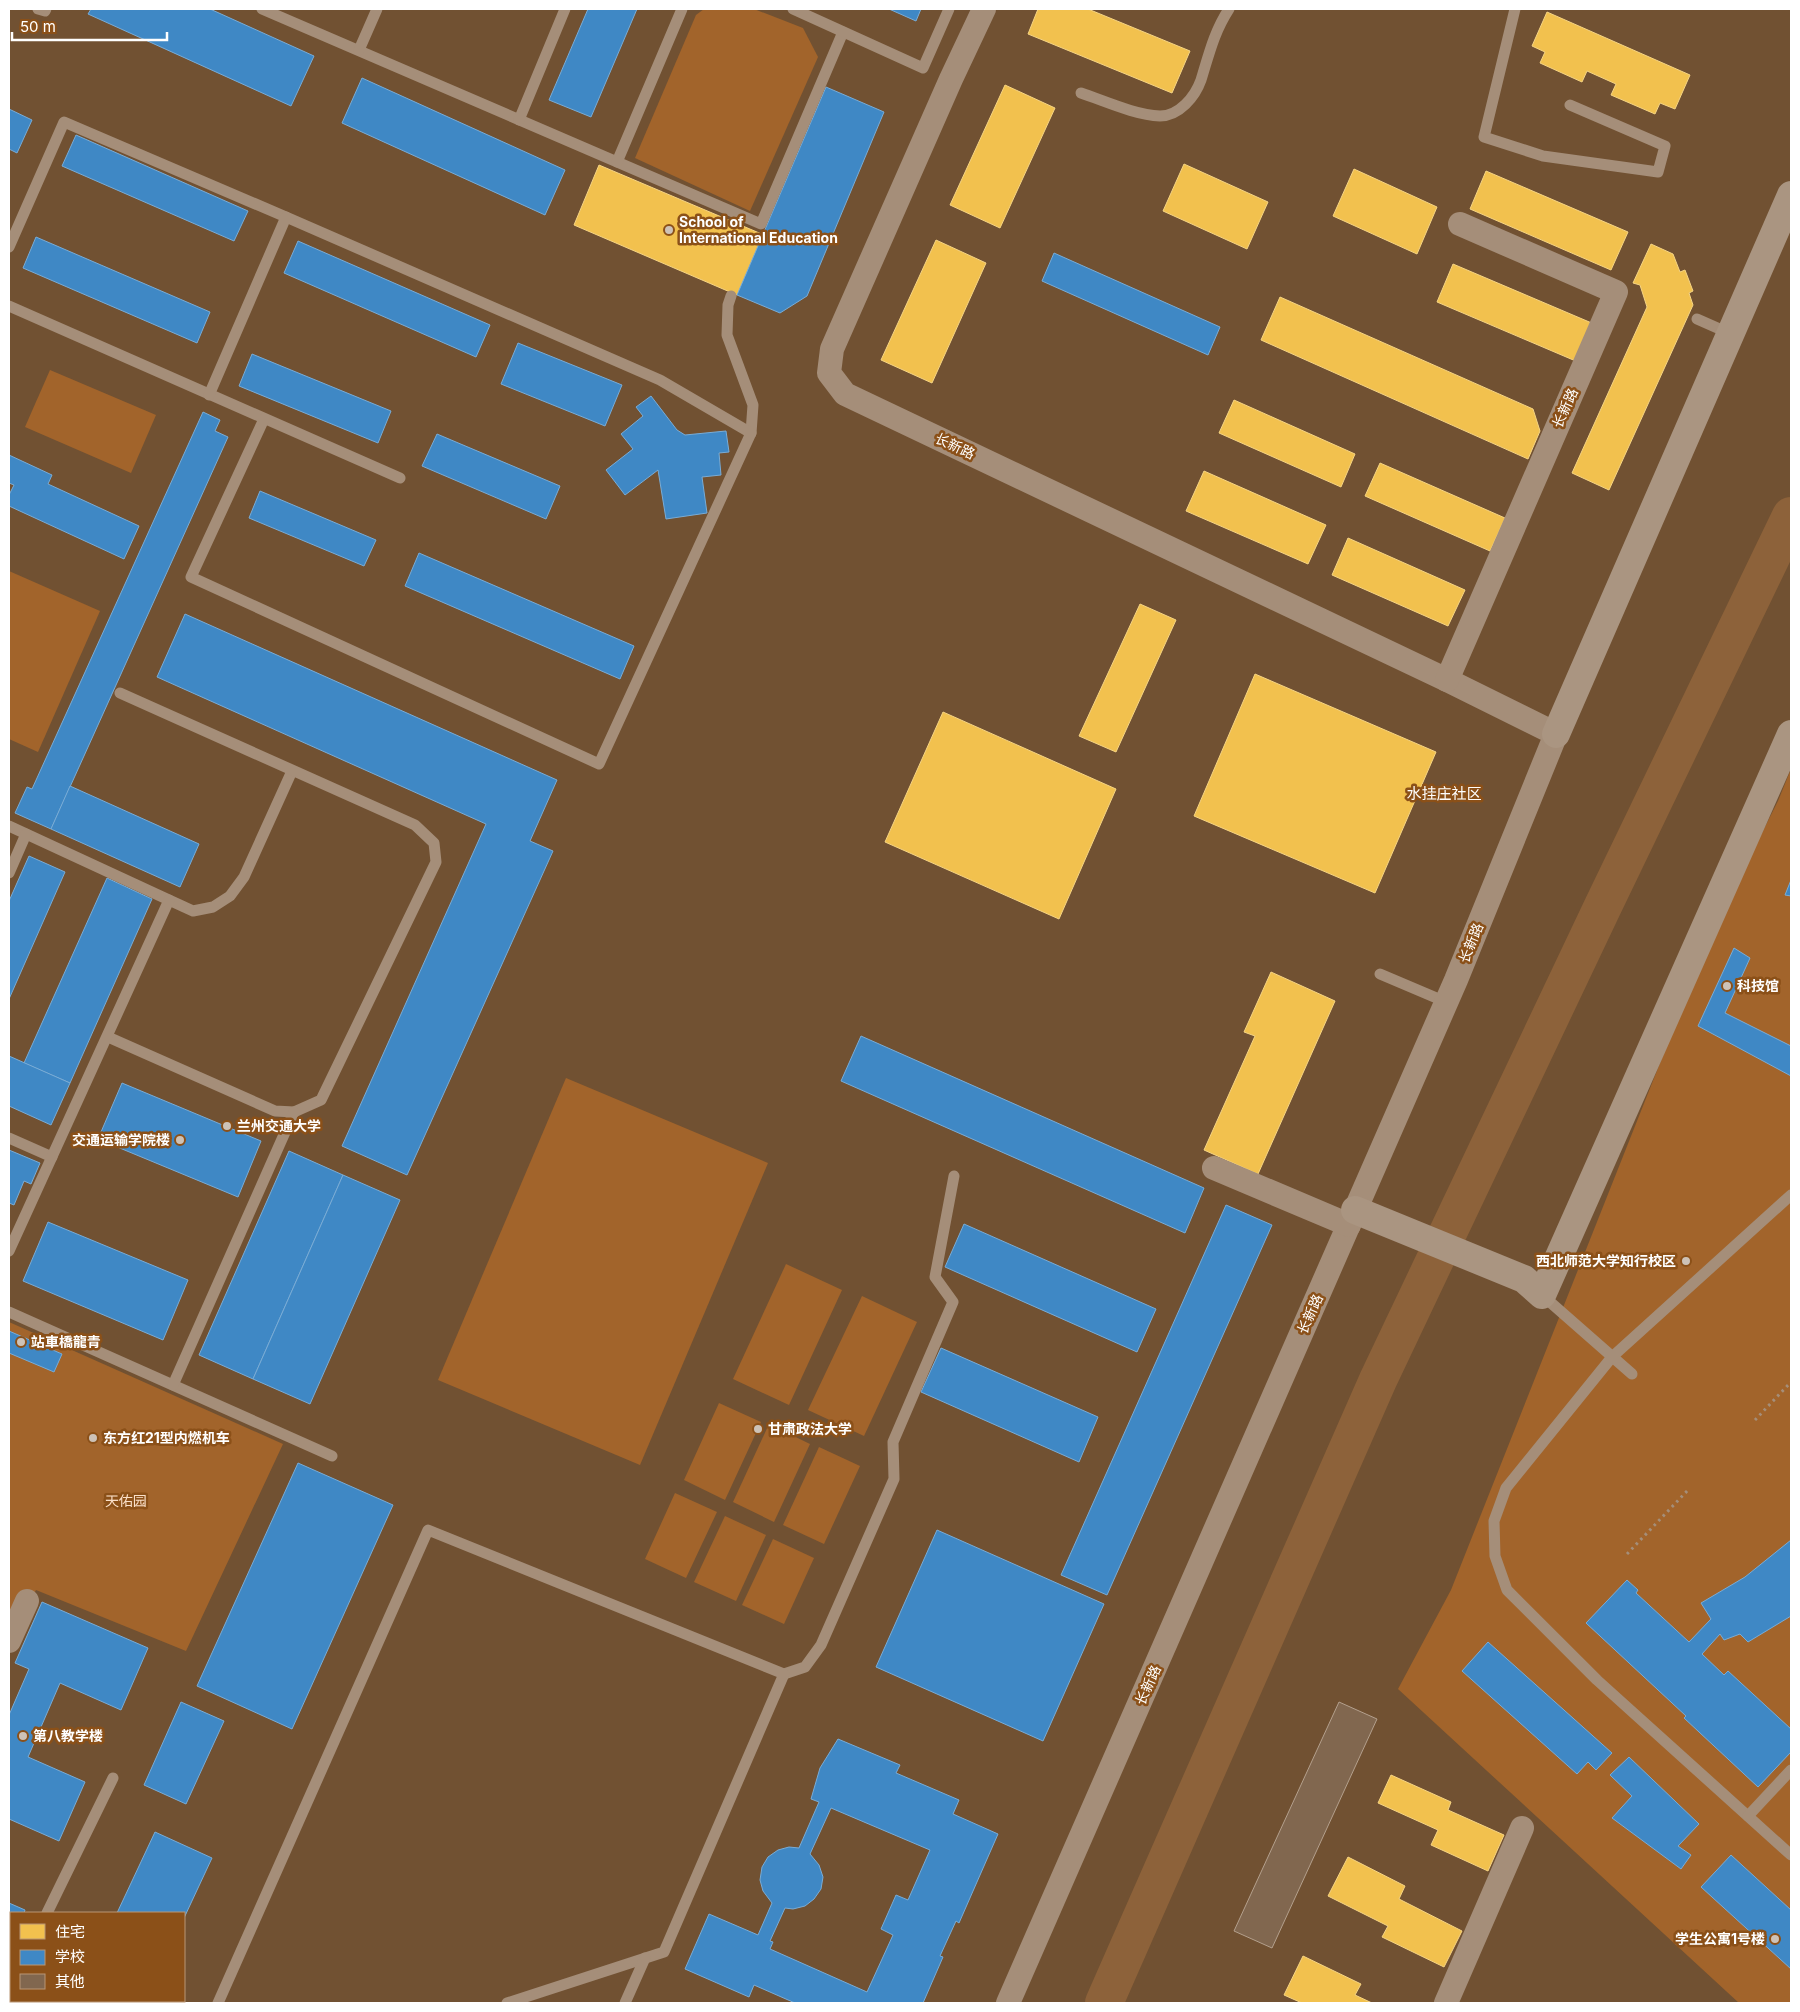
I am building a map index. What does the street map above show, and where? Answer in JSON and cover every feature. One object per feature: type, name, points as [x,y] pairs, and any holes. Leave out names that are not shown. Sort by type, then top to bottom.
[{"type":"street","name":"长新路","points":[[984,9],[947,88],[832,349],[829,373],[845,394],[1447,680],[1556,734],[1446,1002],[1008,2003]]},
{"type":"street","points":[[1556,734],[1791,195]]},
{"type":"street","name":"长新路","points":[[1447,680],[1616,292],[1460,224]]},
{"type":"street","points":[[1214,1168],[1352,1218],[1421,1238],[1524,1279],[1542,1295],[1791,734]]},
{"type":"street","points":[[9,1641],[27,1601]]},
{"type":"street","points":[[1446,2003],[1522,1828]]},
{"type":"lane","points":[[38,9],[45,11],[46,9]]},
{"type":"lane","points":[[262,9],[616,162],[760,227],[843,32]]},
{"type":"lane","points":[[358,50],[377,9]]},
{"type":"lane","points":[[519,120],[565,9]]},
{"type":"lane","points":[[616,162],[682,9]]},
{"type":"lane","points":[[793,9],[923,68],[949,9]]},
{"type":"lane","points":[[1081,94],[1133,110],[1161,116],[1183,109],[1199,84],[1218,26],[1229,9]]},
{"type":"lane","points":[[1515,9],[1484,137],[1543,156],[1658,172],[1665,146],[1570,105]]},
{"type":"lane","points":[[9,247],[64,122],[660,380],[751,433]]},
{"type":"lane","points":[[208,395],[286,217]]},
{"type":"lane","points":[[264,419],[191,577],[599,764],[751,433],[753,405],[727,335],[728,305],[731,296]]},
{"type":"lane","points":[[9,306],[400,478]]},
{"type":"lane","points":[[1697,318],[1731,334]]},
{"type":"lane","points":[[108,1037],[275,1111],[294,1112],[321,1100],[436,862],[434,842],[415,825],[120,693]]},
{"type":"lane","points":[[9,826],[193,911],[212,907],[230,896],[244,877],[292,771]]},
{"type":"lane","points":[[9,873],[26,834]]},
{"type":"lane","points":[[9,1252],[169,900]]},
{"type":"lane","points":[[1380,974],[1446,1002]]},
{"type":"lane","points":[[172,1385],[294,1112]]},
{"type":"lane","points":[[9,1138],[52,1157]]},
{"type":"lane","points":[[218,2003],[428,1530],[784,1674],[805,1667],[821,1645],[894,1479],[893,1442],[953,1302],[934,1277],[954,1176]]},
{"type":"lane","points":[[1791,1195],[1612,1356],[1506,1488],[1494,1521],[1495,1556],[1507,1590],[1597,1680],[1791,1855]]},
{"type":"lane","points":[[1542,1295],[1632,1374]]},
{"type":"lane","points":[[9,1312],[332,1456]]},
{"type":"lane","points":[[507,2003],[664,1952],[784,1674]]},
{"type":"lane","points":[[1748,1816],[1791,1770]]},
{"type":"lane","points":[[47,1912],[113,1778]]},
{"type":"lane","points":[[625,2003],[645,1958]]},
{"type":"path","points":[[1755,1420],[1791,1382]]},
{"type":"path","points":[[1627,1554],[1689,1489]]},
{"type":"green space","points":[[704,9],[754,9],[803,28],[818,57],[750,211],[635,158],[696,15]]},
{"type":"green space","points":[[50,370],[156,415],[131,473],[25,427]]},
{"type":"green space","points":[[9,571],[100,611],[38,752],[9,739]]},
{"type":"green space","name":"西北师范大学知行校区","points":[[1791,769],[1791,2003],[1739,2003],[1398,1689],[1451,1590],[1712,932],[1778,801]]},
{"type":"green space","points":[[566,1078],[768,1163],[640,1465],[438,1380]]},
{"type":"green space","points":[[786,1264],[842,1290],[789,1405],[733,1379]]},
{"type":"green space","points":[[862,1296],[917,1322],[864,1436],[808,1410]]},
{"type":"green space","name":"天佑园","points":[[9,1322],[283,1444],[186,1651],[36,1590],[9,1636]]},
{"type":"green space","points":[[719,1403],[761,1422],[725,1500],[684,1480]]},
{"type":"green space","points":[[769,1424],[810,1444],[774,1522],[733,1502]]},
{"type":"green space","points":[[819,1447],[860,1466],[824,1544],[783,1525]]},
{"type":"green space","points":[[675,1493],[717,1512],[686,1578],[645,1559]]},
{"type":"green space","points":[[725,1516],[766,1535],[736,1601],[694,1582]]},
{"type":"green space","points":[[773,1539],[814,1558],[784,1624],[742,1605]]},
{"type":"building: 住宅","points":[[1038,9],[1088,9],[1190,51],[1172,93],[1028,34]]},
{"type":"building: 住宅","points":[[1547,12],[1690,75],[1675,109],[1660,103],[1655,114],[1611,95],[1616,84],[1587,71],[1582,82],[1540,63],[1545,52],[1532,46]]},
{"type":"building: 住宅","points":[[1005,85],[1055,108],[1000,228],[950,205]]},
{"type":"building: 住宅","points":[[1184,164],[1268,202],[1247,249],[1163,211]]},
{"type":"building: 住宅","name":"School of International Education","points":[[599,165],[764,235],[737,295],[574,225]]},
{"type":"building: 住宅","points":[[1354,169],[1437,207],[1417,254],[1333,216]]},
{"type":"building: 住宅","points":[[1486,171],[1628,232],[1611,270],[1470,209]]},
{"type":"building: 住宅","points":[[936,240],[986,263],[932,383],[881,360]]},
{"type":"building: 住宅","points":[[1651,244],[1673,254],[1680,272],[1685,270],[1693,291],[1689,293],[1693,305],[1609,490],[1572,473],[1647,307],[1640,285],[1633,283]]},
{"type":"building: 住宅","points":[[1453,264],[1594,324],[1578,362],[1437,302]]},
{"type":"building: 住宅","points":[[1280,297],[1533,409],[1540,431],[1528,459],[1261,340]]},
{"type":"building: 住宅","points":[[1234,400],[1355,454],[1341,487],[1219,433]]},
{"type":"building: 住宅","points":[[1380,463],[1505,518],[1490,551],[1365,496]]},
{"type":"building: 住宅","points":[[1204,471],[1326,525],[1308,564],[1186,511]]},
{"type":"building: 住宅","points":[[1348,538],[1465,590],[1448,626],[1332,575]]},
{"type":"building: 住宅","points":[[1140,604],[1176,620],[1116,752],[1079,736]]},
{"type":"building: 住宅","points":[[1255,674],[1436,752],[1375,893],[1194,816]]},
{"type":"building: 住宅","points":[[943,712],[1116,789],[1059,919],[885,842]]},
{"type":"building: 住宅","points":[[1271,972],[1335,1001],[1258,1174],[1204,1150],[1255,1036],[1244,1032]]},
{"type":"building: 住宅","points":[[1391,1775],[1451,1802],[1448,1810],[1504,1835],[1488,1871],[1431,1845],[1438,1830],[1378,1803]]},
{"type":"building: 住宅","points":[[1348,1857],[1405,1886],[1399,1899],[1462,1931],[1444,1967],[1382,1937],[1388,1926],[1328,1896]]},
{"type":"building: 住宅","points":[[1303,1956],[1361,1984],[1355,1995],[1372,2003],[1302,2003],[1284,1995]]},
{"type":"building: 学校","points":[[91,9],[210,9],[314,56],[291,106],[88,14]]},
{"type":"building: 学校","points":[[588,9],[637,9],[591,117],[549,100]]},
{"type":"building: 学校","points":[[889,9],[921,9],[916,21]]},
{"type":"building: 学校","points":[[362,78],[565,170],[545,215],[342,123]]},
{"type":"building: 学校","points":[[826,87],[884,112],[807,296],[780,313],[737,295]]},
{"type":"building: 学校","points":[[9,109],[32,120],[17,153],[9,149]]},
{"type":"building: 学校","points":[[76,135],[248,211],[234,241],[62,166]]},
{"type":"building: 学校","points":[[36,237],[210,312],[197,343],[23,268]]},
{"type":"building: 学校","points":[[298,241],[490,325],[476,357],[284,273]]},
{"type":"building: 学校","points":[[1054,253],[1220,327],[1208,355],[1042,281]]},
{"type":"building: 学校","points":[[518,343],[622,385],[605,426],[501,384]]},
{"type":"building: 学校","points":[[252,354],[391,411],[378,443],[239,386]]},
{"type":"building: 学校","points":[[651,396],[677,430],[685,435],[726,431],[729,452],[719,453],[721,475],[702,477],[707,513],[666,519],[658,470],[625,495],[606,470],[633,449],[621,434],[643,416],[636,407]]},
{"type":"building: 学校","points":[[203,412],[220,420],[215,431],[228,437],[51,829],[15,813],[27,787],[32,789]]},
{"type":"building: 学校","points":[[437,434],[560,486],[546,519],[422,466]]},
{"type":"building: 学校","points":[[9,455],[52,475],[48,484],[139,526],[124,559],[9,506],[9,495],[14,485],[9,483]]},
{"type":"building: 学校","points":[[260,491],[376,540],[364,566],[249,518]]},
{"type":"building: 学校","points":[[419,553],[634,646],[620,679],[405,586]]},
{"type":"building: 学校","points":[[185,614],[557,780],[530,841],[553,851],[407,1175],[342,1146],[486,824],[157,677]]},
{"type":"building: 学校","points":[[70,786],[199,844],[180,887],[51,829]]},
{"type":"building: 学校","points":[[29,856],[65,872],[9,999],[9,901]]},
{"type":"building: 学校","points":[[107,878],[152,899],[70,1083],[24,1063]]},
{"type":"building: 学校","points":[[1791,880],[1791,896],[1785,895]]},
{"type":"building: 学校","name":"科技馆","points":[[1734,948],[1750,958],[1725,1013],[1791,1046],[1791,1076],[1698,1026]]},
{"type":"building: 学校","points":[[861,1036],[1204,1188],[1185,1233],[841,1081]]},
{"type":"building: 学校","points":[[9,1056],[70,1083],[51,1125],[9,1106]]},
{"type":"building: 学校","name":"交通运输学院楼","points":[[122,1083],[261,1141],[238,1197],[98,1139]]},
{"type":"building: 学校","points":[[9,1150],[40,1163],[31,1184],[24,1181],[14,1205],[9,1203]]},
{"type":"building: 学校","points":[[289,1151],[343,1175],[253,1379],[199,1355]]},
{"type":"building: 学校","points":[[343,1175],[400,1200],[310,1404],[253,1379]]},
{"type":"building: 学校","points":[[1226,1205],[1272,1225],[1107,1595],[1061,1575]]},
{"type":"building: 学校","points":[[48,1222],[188,1280],[163,1340],[23,1281]]},
{"type":"building: 学校","points":[[964,1224],[1156,1309],[1137,1352],[945,1267]]},
{"type":"building: 学校","name":"站車橋龍青","points":[[9,1331],[62,1354],[54,1372],[9,1353]]},
{"type":"building: 学校","points":[[941,1348],[1098,1417],[1079,1462],[921,1392]]},
{"type":"building: 学校","points":[[298,1463],[393,1505],[292,1729],[197,1686]]},
{"type":"building: 学校","points":[[937,1530],[1104,1604],[1043,1741],[876,1667]]},
{"type":"building: 学校","points":[[1791,1540],[1791,1616],[1748,1642],[1740,1634],[1724,1640],[1720,1634],[1702,1654],[1724,1675],[1728,1671],[1791,1729],[1791,1752],[1758,1787],[1684,1718],[1686,1716],[1586,1623],[1627,1580],[1638,1590],[1636,1593],[1689,1642],[1711,1619],[1701,1603],[1745,1577]]},
{"type":"building: 学校","name":"第八教学楼","points":[[42,1602],[148,1648],[121,1710],[60,1683],[28,1757],[85,1782],[59,1841],[9,1819],[9,1715],[29,1669],[15,1663]]},
{"type":"building: 学校","points":[[1488,1642],[1612,1753],[1596,1770],[1588,1762],[1577,1774],[1462,1671]]},
{"type":"building: 学校","points":[[181,1702],[224,1721],[186,1804],[144,1785]]},
{"type":"building: 学校","points":[[838,1739],[900,1765],[896,1773],[959,1800],[953,1814],[998,1834],[959,1923],[956,1921],[940,1956],[943,1957],[923,2003],[795,2003],[754,1985],[749,1997],[685,1969],[709,1914],[758,1935],[772,1903],[763,1891],[760,1880],[762,1867],[768,1857],[778,1850],[789,1847],[799,1848],[819,1802],[811,1799],[820,1768]],"holes":[[[831,1808],[930,1850],[908,1900],[896,1895],[881,1929],[893,1935],[867,1992],[770,1949],[773,1942],[770,1941],[785,1908],[793,1909],[805,1906],[814,1899],[821,1889],[823,1877],[819,1865],[810,1854]]]},
{"type":"building: 学校","points":[[1629,1757],[1699,1824],[1678,1846],[1691,1855],[1681,1869],[1612,1818],[1632,1796],[1610,1775]]},
{"type":"building: 学校","points":[[155,1832],[212,1858],[185,1916],[185,1912],[117,1912]]},
{"type":"building: 学校","name":"学生公寓1号楼","points":[[1731,1855],[1791,1910],[1791,1969],[1701,1887]]},
{"type":"building: 学校","points":[[9,1903],[25,1910],[24,1912],[10,1912],[9,1947]]},
{"type":"building: 学校","points":[[76,2002],[144,2002],[144,2003]]},
{"type":"building: 其他","points":[[1339,1702],[1377,1719],[1272,1948],[1234,1931]]},
{"type":"waterway","points":[[1104,2003],[1378,1380],[1791,516]]},
{"type":"place","name":"School of International Education","points":[[669,230]]},
{"type":"place","name":"科技馆","points":[[1727,986]]},
{"type":"place","name":"兰州交通大学","points":[[227,1126]]},
{"type":"place","name":"交通运输学院楼","points":[[180,1140]]},
{"type":"place","name":"西北师范大学知行校区","points":[[1686,1261]]},
{"type":"place","name":"站車橋龍青","points":[[21,1342]]},
{"type":"place","name":"甘肃政法大学","points":[[758,1429]]},
{"type":"place","name":"东方红21型内燃机车","points":[[93,1438]]},
{"type":"place","name":"第八教学楼","points":[[23,1736]]},
{"type":"place","name":"学生公寓1号楼","points":[[1775,1939]]},
{"type":"district","name":"水挂庄社区","points":[[1444,794]]}]
